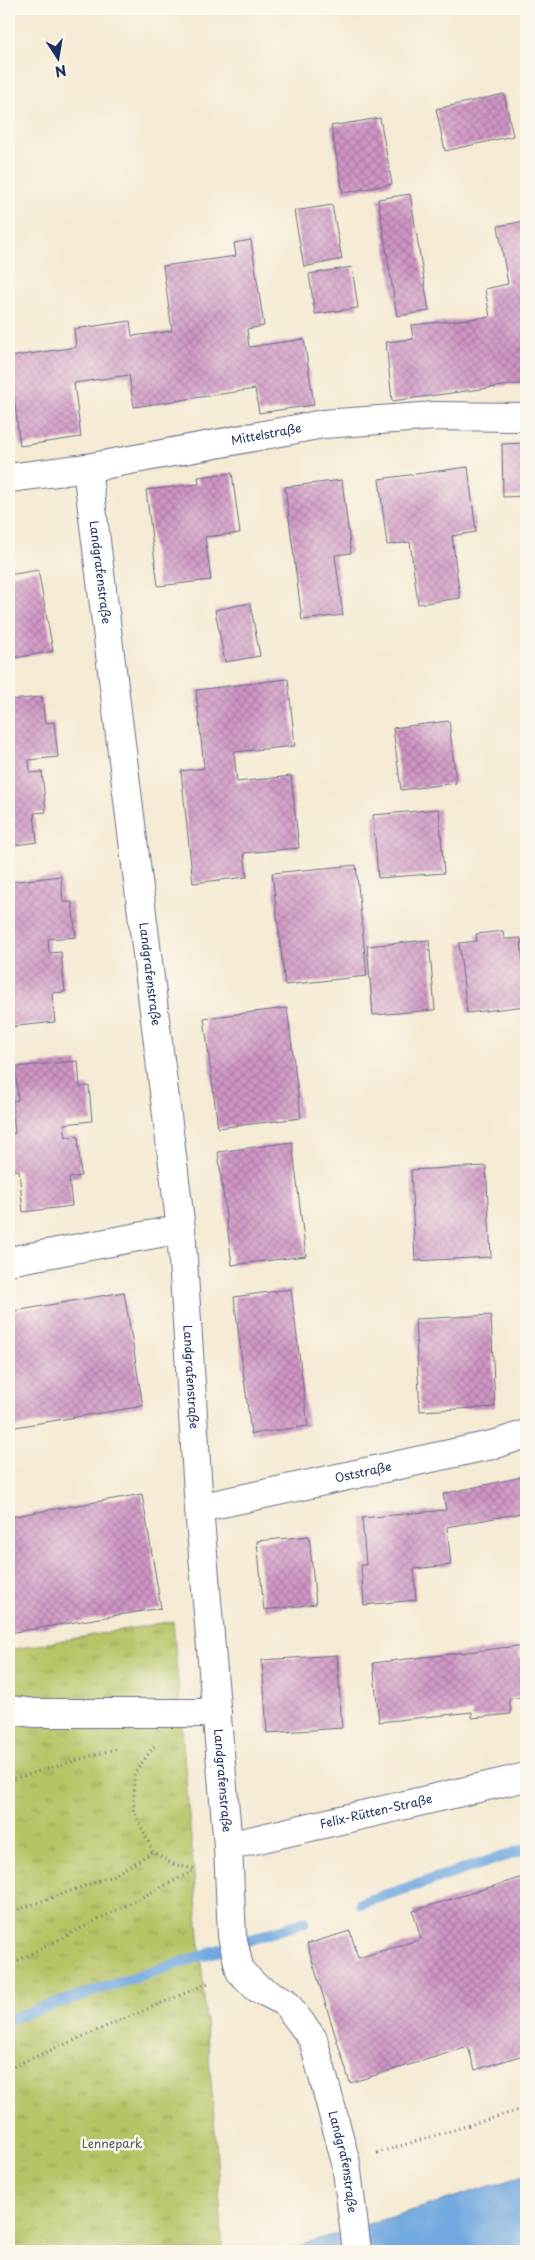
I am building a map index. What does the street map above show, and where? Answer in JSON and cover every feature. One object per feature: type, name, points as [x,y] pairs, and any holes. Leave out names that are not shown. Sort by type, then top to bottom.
[{"type":"street","name":"Mittelstraße","points":[[9,478],[87,468],[323,424],[436,416],[526,417]]},
{"type":"street","name":"Landgrafenstraße","points":[[87,468],[181,1229],[200,1508],[236,1954],[257,1988],[285,2002],[313,2039],[346,2163],[357,2251]]},
{"type":"street","points":[[9,1261],[181,1229]]},
{"type":"street","name":"Oststraße","points":[[200,1508],[496,1444],[526,1434]]},
{"type":"street","points":[[9,1710],[35,1713],[216,1712]]},
{"type":"street","name":"Felix-Rütten-Straße","points":[[229,1858],[306,1828],[526,1777]]},
{"type":"path","points":[[155,1745],[134,1774],[134,1811],[153,1852],[175,1865],[195,1870]]},
{"type":"path","points":[[9,1780],[125,1746]]},
{"type":"path","points":[[9,1913],[112,1876],[153,1852]]},
{"type":"path","points":[[9,1965],[195,1870],[229,1858]]},
{"type":"path","points":[[9,2068],[236,1954]]},
{"type":"path","points":[[346,2163],[526,2108]]},
{"type":"green space","name":"Lennepark","points":[[173,1621],[216,2142],[223,2251],[9,2251],[9,1650]]},
{"type":"water","points":[[526,2175],[526,2251],[281,2251]]},
{"type":"building","points":[[504,94],[513,136],[445,151],[436,109]]},
{"type":"building","points":[[380,118],[392,184],[343,193],[331,126]]},
{"type":"building","points":[[410,194],[429,311],[397,316],[378,199]]},
{"type":"building","points":[[332,205],[342,259],[304,267],[294,211]]},
{"type":"building","points":[[526,221],[526,383],[392,401],[386,342],[413,339],[411,325],[490,317],[485,289],[508,284],[498,226]]},
{"type":"building","points":[[251,240],[264,326],[247,329],[249,347],[304,339],[314,405],[259,413],[255,389],[134,407],[129,375],[74,383],[81,437],[20,446],[9,357],[76,347],[74,329],[130,321],[132,336],[172,331],[163,266],[236,256],[234,243]]},
{"type":"building","points":[[352,267],[358,308],[315,314],[309,274]]},
{"type":"building","points":[[526,443],[526,496],[503,497],[502,444]]},
{"type":"building","points":[[468,467],[476,532],[452,536],[460,598],[418,604],[410,542],[387,545],[379,479]]},
{"type":"building","points":[[232,473],[240,533],[205,537],[211,580],[158,586],[146,490],[199,484],[198,477]]},
{"type":"building","points":[[342,480],[351,553],[335,555],[343,615],[302,620],[285,487]]},
{"type":"building","points":[[38,570],[53,651],[9,659],[9,575]]},
{"type":"building","points":[[250,603],[260,656],[225,662],[215,610]]},
{"type":"building","points":[[288,679],[295,746],[234,752],[237,782],[291,776],[299,848],[244,853],[247,877],[193,883],[181,771],[204,768],[196,690]]},
{"type":"building","points":[[42,697],[45,723],[54,722],[58,757],[29,760],[30,773],[42,772],[46,812],[34,813],[37,842],[9,846],[9,700]]},
{"type":"building","points":[[449,721],[456,783],[401,790],[393,728]]},
{"type":"building","points":[[439,809],[444,873],[378,878],[373,815]]},
{"type":"building","points":[[356,865],[367,976],[285,985],[272,873]]},
{"type":"building","points":[[61,876],[63,902],[72,902],[76,937],[48,939],[49,953],[61,952],[65,992],[52,993],[55,1022],[9,1027],[9,882]]},
{"type":"building","points":[[503,931],[504,939],[521,938],[526,1006],[467,1013],[459,943],[477,941],[476,934]]},
{"type":"building","points":[[429,940],[435,1010],[373,1015],[367,946]]},
{"type":"building","points":[[287,1008],[301,1118],[218,1128],[204,1018]]},
{"type":"building","points":[[78,1061],[80,1087],[89,1086],[92,1121],[64,1124],[66,1137],[78,1136],[81,1176],[69,1178],[72,1206],[23,1212],[19,1170],[9,1171],[9,1134],[15,1133],[12,1101],[18,1100],[15,1067]]},
{"type":"building","points":[[292,1142],[306,1256],[232,1265],[218,1152]]},
{"type":"building","points":[[486,1166],[491,1257],[415,1261],[411,1170]]},
{"type":"building","points":[[291,1289],[308,1426],[251,1434],[234,1297]]},
{"type":"building","points":[[124,1292],[143,1406],[9,1428],[9,1312]]},
{"type":"building","points":[[491,1315],[495,1407],[420,1411],[415,1319]]},
{"type":"building","points":[[522,1477],[526,1512],[447,1527],[451,1565],[414,1569],[416,1600],[364,1605],[361,1565],[366,1565],[362,1518],[446,1510],[443,1494]]},
{"type":"building","points":[[142,1494],[161,1608],[9,1633],[9,1517]]},
{"type":"building","points":[[309,1536],[316,1604],[264,1610],[257,1541]]},
{"type":"building","points":[[518,1646],[520,1658],[526,1657],[526,1680],[522,1681],[524,1697],[509,1699],[511,1714],[472,1718],[472,1712],[379,1722],[373,1663]]},
{"type":"building","points":[[337,1655],[342,1728],[267,1733],[262,1660]]},
{"type":"building","points":[[526,1876],[526,2054],[475,2070],[468,2047],[350,2083],[307,1944],[350,1931],[358,1958],[421,1939],[413,1911]]},
{"type":"waterway","points":[[361,1903],[526,1849]]},
{"type":"waterway","points":[[9,2019],[304,1922]]}]
